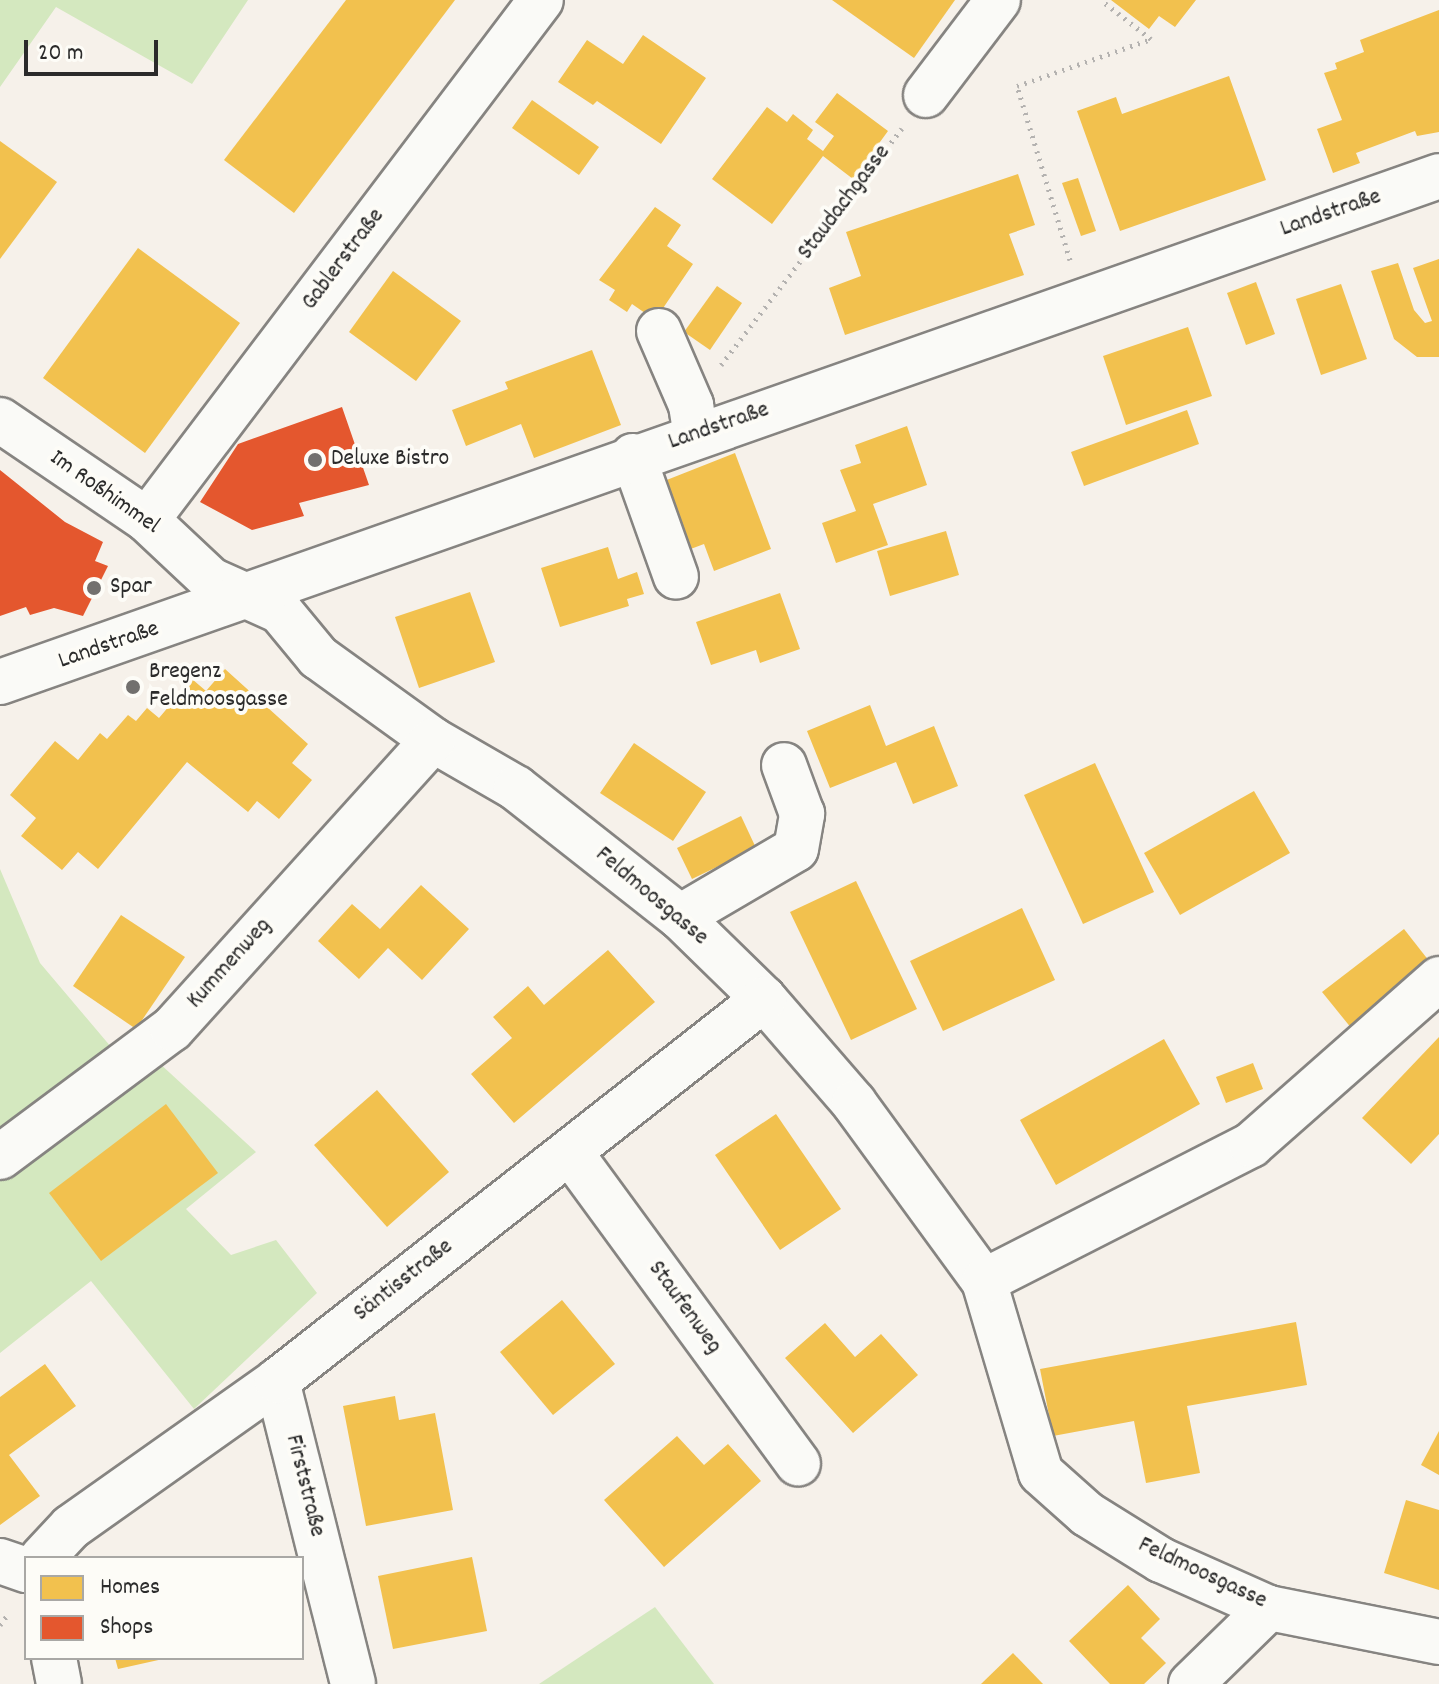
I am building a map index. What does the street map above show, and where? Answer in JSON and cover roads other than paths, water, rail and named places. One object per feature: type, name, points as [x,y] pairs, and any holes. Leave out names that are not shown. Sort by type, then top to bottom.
[{"type":"street","name":"Gablerstraße","points":[[147,520],[541,0]]},
{"type":"street","points":[[926,95],[998,0]]},
{"type":"street","name":"Landstraße","points":[[0,682],[144,635],[244,595],[633,456],[693,420],[1083,301],[1439,176]]},
{"type":"street","points":[[659,331],[693,420]]},
{"type":"street","name":"Im Roßhimmel","points":[[0,420],[147,520],[211,580],[244,595]]},
{"type":"street","points":[[633,456],[676,577]]},
{"type":"street","name":"Feldmoosgasse","points":[[244,595],[280,611],[318,657],[433,740],[516,788],[680,917],[764,999],[854,1103],[984,1281],[1041,1473],[1087,1514],[1161,1560],[1269,1608],[1439,1642]]},
{"type":"street","name":"Kummenweg","points":[[0,1157],[172,1029],[433,740]]},
{"type":"street","points":[[680,917],[796,849],[802,814],[784,765]]},
{"type":"street","points":[[984,1281],[1251,1145],[1439,979]]},
{"type":"street","name":"Säntisstraße","points":[[44,1556],[71,1527],[277,1381],[764,999]]},
{"type":"street","name":"Staufenweg","points":[[570,1152],[798,1464]]},
{"type":"street","name":"Firststraße","points":[[277,1381],[353,1684]]},
{"type":"street","points":[[0,1561],[24,1569]]},
{"type":"street","points":[[1191,1684],[1269,1608]]},
{"type":"street","points":[[54,1660],[59,1684]]},
{"type":"place","name":"Deluxe Bistro","points":[[315,460]]},
{"type":"place","name":"Spar","points":[[94,588]]},
{"type":"place","name":"Bregenz Feldmoosgasse","points":[[133,687]]}]
